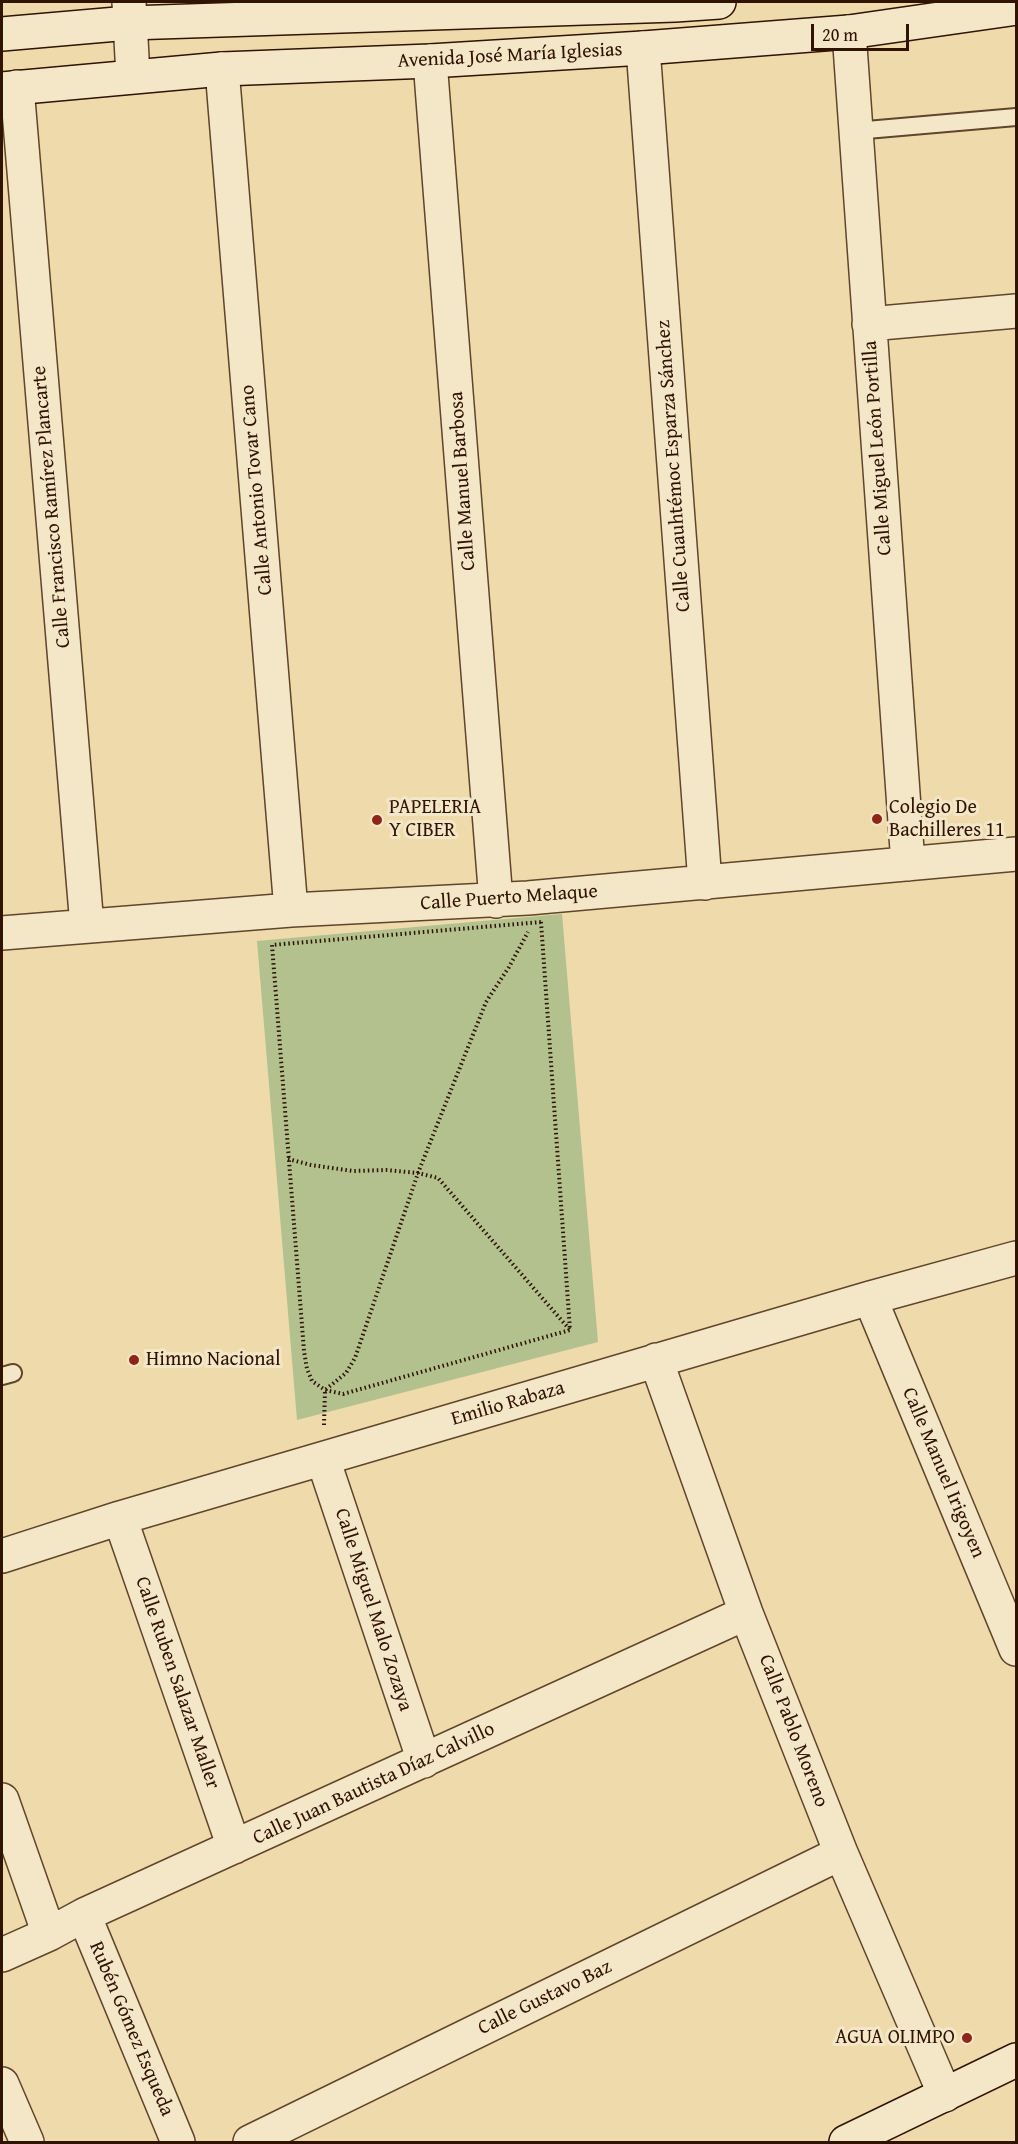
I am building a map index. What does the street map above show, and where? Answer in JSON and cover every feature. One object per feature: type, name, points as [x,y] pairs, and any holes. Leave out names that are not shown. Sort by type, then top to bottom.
[{"type":"street","points":[[2,34],[129,12],[718,2]]},
{"type":"street","name":"Avenida José María Iglesias","points":[[9,88],[222,69],[430,61],[849,32],[1017,8]]},
{"type":"street","points":[[129,12],[133,76]]},
{"type":"street","name":"Calle Miguel León Portilla","points":[[849,32],[908,864]]},
{"type":"street","name":"Calle Cuauhtémoc Esparza Sánchez","points":[[643,48],[705,883]]},
{"type":"street","name":"Calle Manuel Barbosa","points":[[430,61],[496,901]]},
{"type":"street","name":"Calle Antonio Tovar Cano","points":[[222,69],[291,910]]},
{"type":"street","name":"Calle Francisco Ramírez Plancarte","points":[[9,88],[87,926]]},
{"type":"street","points":[[869,324],[1017,311]]},
{"type":"street","name":"Calle Puerto Melaque","points":[[2,933],[291,910],[496,901],[528,911],[705,883],[1017,854]]},
{"type":"street","name":"Emilio Rabaza","points":[[2,1556],[120,1518],[656,1360],[1017,1258]]},
{"type":"street","name":"Calle Manuel Irigoyen","points":[[870,1298],[1017,1649]]},
{"type":"street","name":"Calle Pablo Moreno","points":[[656,1360],[747,1613],[841,1853],[945,2095]]},
{"type":"street","name":"Calle Miguel Malo Zozaya","points":[[323,1459],[424,1761]]},
{"type":"street","name":"Calle Ruben Salazar Maller","points":[[120,1518],[234,1847]]},
{"type":"street","name":"Calle Juan Bautista Díaz Calvillo","points":[[2,1955],[84,1915],[747,1613]]},
{"type":"street","points":[[2,1800],[49,1934]]},
{"type":"street","name":"Calle Gustavo Baz","points":[[250,2142],[841,1853]]},
{"type":"street","name":"Rubén Gómez Esqueda","points":[[84,1915],[178,2142]]},
{"type":"street","points":[[846,2142],[1017,2060]]},
{"type":"street","points":[[2,2084],[27,2142]]},
{"type":"lane","points":[[855,131],[1017,117]]},
{"type":"path","points":[[323,1459],[325,1390],[346,1373],[355,1358],[418,1173],[486,1002],[528,932],[528,911]]},
{"type":"path","points":[[528,911],[541,922],[570,1330],[343,1394],[325,1390],[312,1381],[304,1351],[272,945],[528,911]]},
{"type":"path","points":[[288,1160],[353,1171],[386,1170],[418,1173],[438,1178],[570,1330]]},
{"type":"green space","points":[[562,914],[598,1342],[297,1420],[257,941]]},
{"type":"place","name":"Colegio De Bachilleres 11","points":[[877,819]]},
{"type":"place","name":"PAPELERIA Y CIBER","points":[[377,820]]},
{"type":"place","name":"Himno Nacional","points":[[134,1360]]},
{"type":"place","name":"AGUA OLIMPO","points":[[967,2038]]}]
